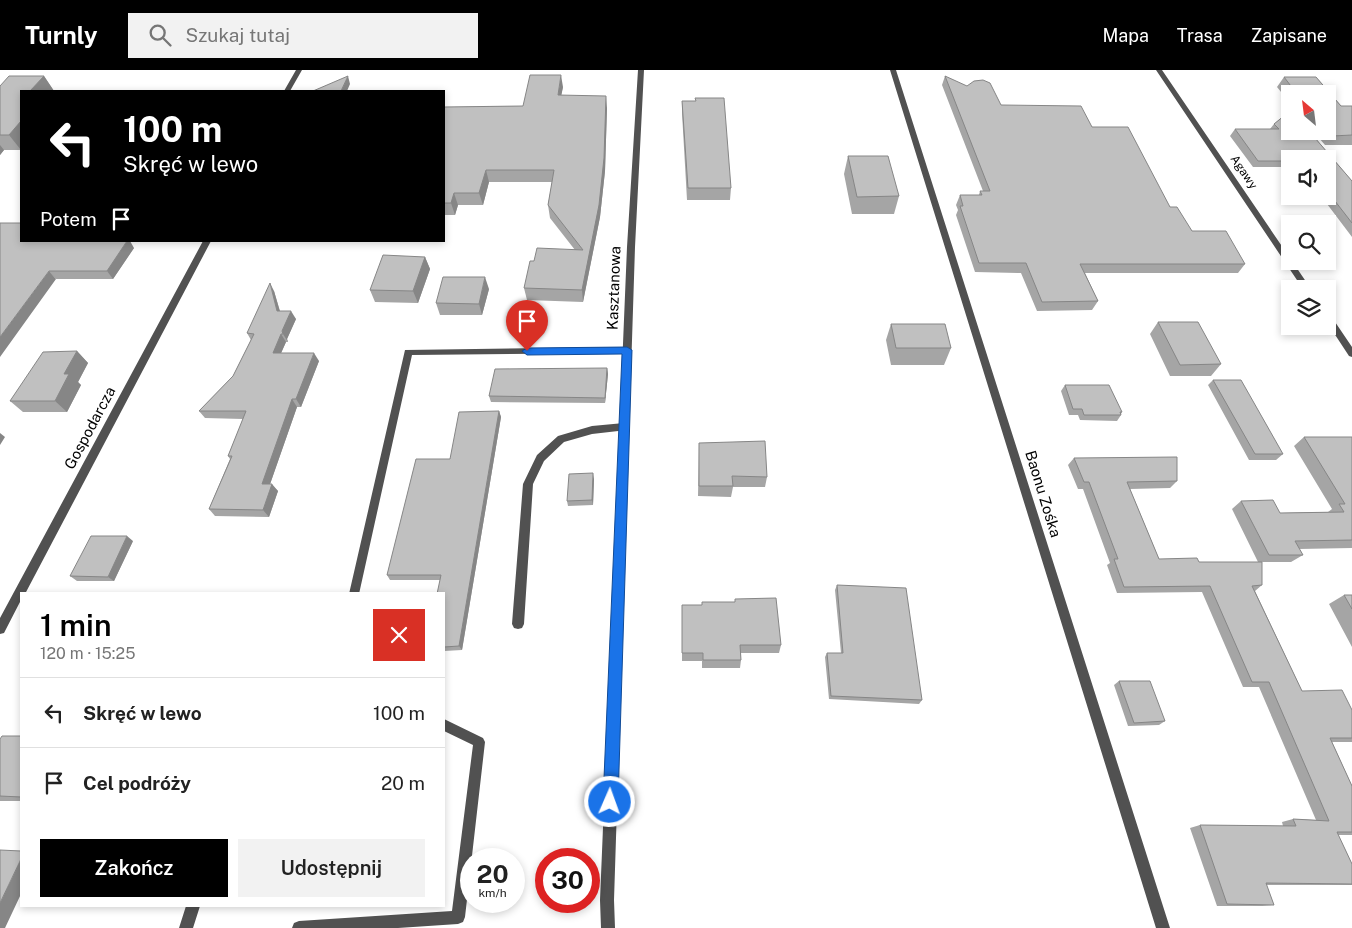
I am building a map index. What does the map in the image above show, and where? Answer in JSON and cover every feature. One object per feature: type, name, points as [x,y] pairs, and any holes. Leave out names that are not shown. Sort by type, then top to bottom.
[{"type":"street","points":[[288,90],[299,70]]},
{"type":"street","name":"Kasztanowa","points":[[608,928],[607,900],[624,427],[640,70]]},
{"type":"street","name":"Baonu Zośka","points":[[893,70],[1163,928]]},
{"type":"street","name":"Agawy","points":[[1159,70],[1302,280]]},
{"type":"street","name":"Gospodarcza","points":[[0,629],[206,242]]},
{"type":"street","points":[[1336,330],[1352,354]]},
{"type":"street","points":[[354,592],[408,352],[627,350]]},
{"type":"street","points":[[518,624],[528,484],[540,458],[560,439],[592,430],[624,427]]},
{"type":"street","points":[[299,928],[458,917],[479,742],[445,725]]},
{"type":"street","points":[[186,928],[193,907]]},
{"type":"building","points":[[530,75],[561,75],[558,95],[606,96],[604,158],[599,205],[582,290],[524,288],[530,261],[534,261],[537,248],[583,250],[548,205],[554,170],[486,170],[479,193],[454,193],[451,203],[445,203],[445,107],[523,106]]},
{"type":"building","points":[[9,76],[44,76],[31,90],[20,90],[20,122],[9,135],[0,135],[0,86]]},
{"type":"building","points":[[348,76],[341,90],[315,90]]},
{"type":"building","points":[[945,76],[967,86],[974,81],[983,80],[990,83],[1001,105],[1081,106],[1092,127],[1128,127],[1170,207],[1177,207],[1192,231],[1226,231],[1245,264],[1080,264],[1098,301],[1042,302],[1026,263],[979,263],[960,206],[963,206],[960,195],[982,195],[980,191],[990,191]]},
{"type":"building","points":[[1284,77],[1316,77],[1323,85],[1290,85]]},
{"type":"building","points":[[695,98],[724,98],[731,188],[688,188],[682,101],[696,101]]},
{"type":"building","points":[[1336,100],[1341,106],[1352,106],[1352,135],[1336,136]]},
{"type":"building","points":[[1281,118],[1281,140],[1317,140],[1325,150],[1281,150],[1281,161],[1258,161],[1235,129],[1279,129],[1274,124]]},
{"type":"building","points":[[848,156],[888,156],[899,196],[857,197]]},
{"type":"building","points":[[1336,162],[1352,181],[1352,223],[1336,202]]},
{"type":"building","points":[[0,223],[20,223],[20,242],[126,242],[107,271],[49,271],[0,337]]},
{"type":"building","points":[[383,255],[425,257],[413,291],[370,290]]},
{"type":"building","points":[[443,277],[485,277],[479,304],[436,303]]},
{"type":"building","points":[[270,283],[277,311],[291,311],[282,331],[283,334],[281,334],[273,353],[314,353],[296,399],[292,399],[262,484],[272,484],[263,510],[209,509],[232,456],[228,456],[246,411],[199,411],[233,376],[254,334],[247,333]]},
{"type":"building","points":[[1158,322],[1198,322],[1221,364],[1180,365]]},
{"type":"building","points":[[891,324],[945,324],[951,348],[896,348]]},
{"type":"building","points":[[77,351],[64,374],[69,374],[55,401],[10,401],[43,352]]},
{"type":"building","points":[[607,368],[605,398],[489,396],[495,369]]},
{"type":"building","points":[[1213,380],[1241,380],[1283,454],[1255,454]]},
{"type":"building","points":[[1065,385],[1109,385],[1122,412],[1120,412],[1121,415],[1084,415],[1082,409],[1073,409]]},
{"type":"building","points":[[499,411],[459,646],[445,647],[445,592],[437,592],[441,575],[387,575],[416,459],[450,459],[459,412]]},
{"type":"building","points":[[1304,437],[1352,437],[1352,540],[1295,541],[1303,555],[1269,555],[1241,501],[1273,500],[1280,513],[1344,512],[1339,504],[1345,504]]},
{"type":"building","points":[[765,441],[767,477],[732,476],[733,486],[699,486],[699,443]]},
{"type":"building","points":[[1177,457],[1177,481],[1127,482],[1159,559],[1197,558],[1199,562],[1262,562],[1262,585],[1252,586],[1302,691],[1342,690],[1352,710],[1352,738],[1330,738],[1352,786],[1352,832],[1337,832],[1352,864],[1352,884],[1266,883],[1274,905],[1227,904],[1200,825],[1296,826],[1293,819],[1329,821],[1269,682],[1252,682],[1210,586],[1124,587],[1114,559],[1118,559],[1089,482],[1084,482],[1074,458]]},
{"type":"building","points":[[593,473],[592,500],[567,501],[569,474]]},
{"type":"building","points":[[91,536],[127,536],[108,577],[70,576]]},
{"type":"building","points":[[837,585],[906,588],[922,700],[831,696],[827,653],[843,653]]},
{"type":"building","points":[[1344,595],[1352,595],[1352,609]]},
{"type":"building","points":[[776,598],[781,645],[740,645],[741,660],[703,660],[703,653],[682,653],[682,605],[702,605],[702,602],[735,602],[735,599]]},
{"type":"building","points":[[1119,681],[1150,681],[1165,721],[1134,723]]},
{"type":"building","points":[[2,736],[20,736],[20,797],[0,796],[0,739]]},
{"type":"building","points":[[0,850],[20,851],[20,861],[0,903]]},
{"type":"route","points":[[527,351],[627,350],[610,802]]}]
